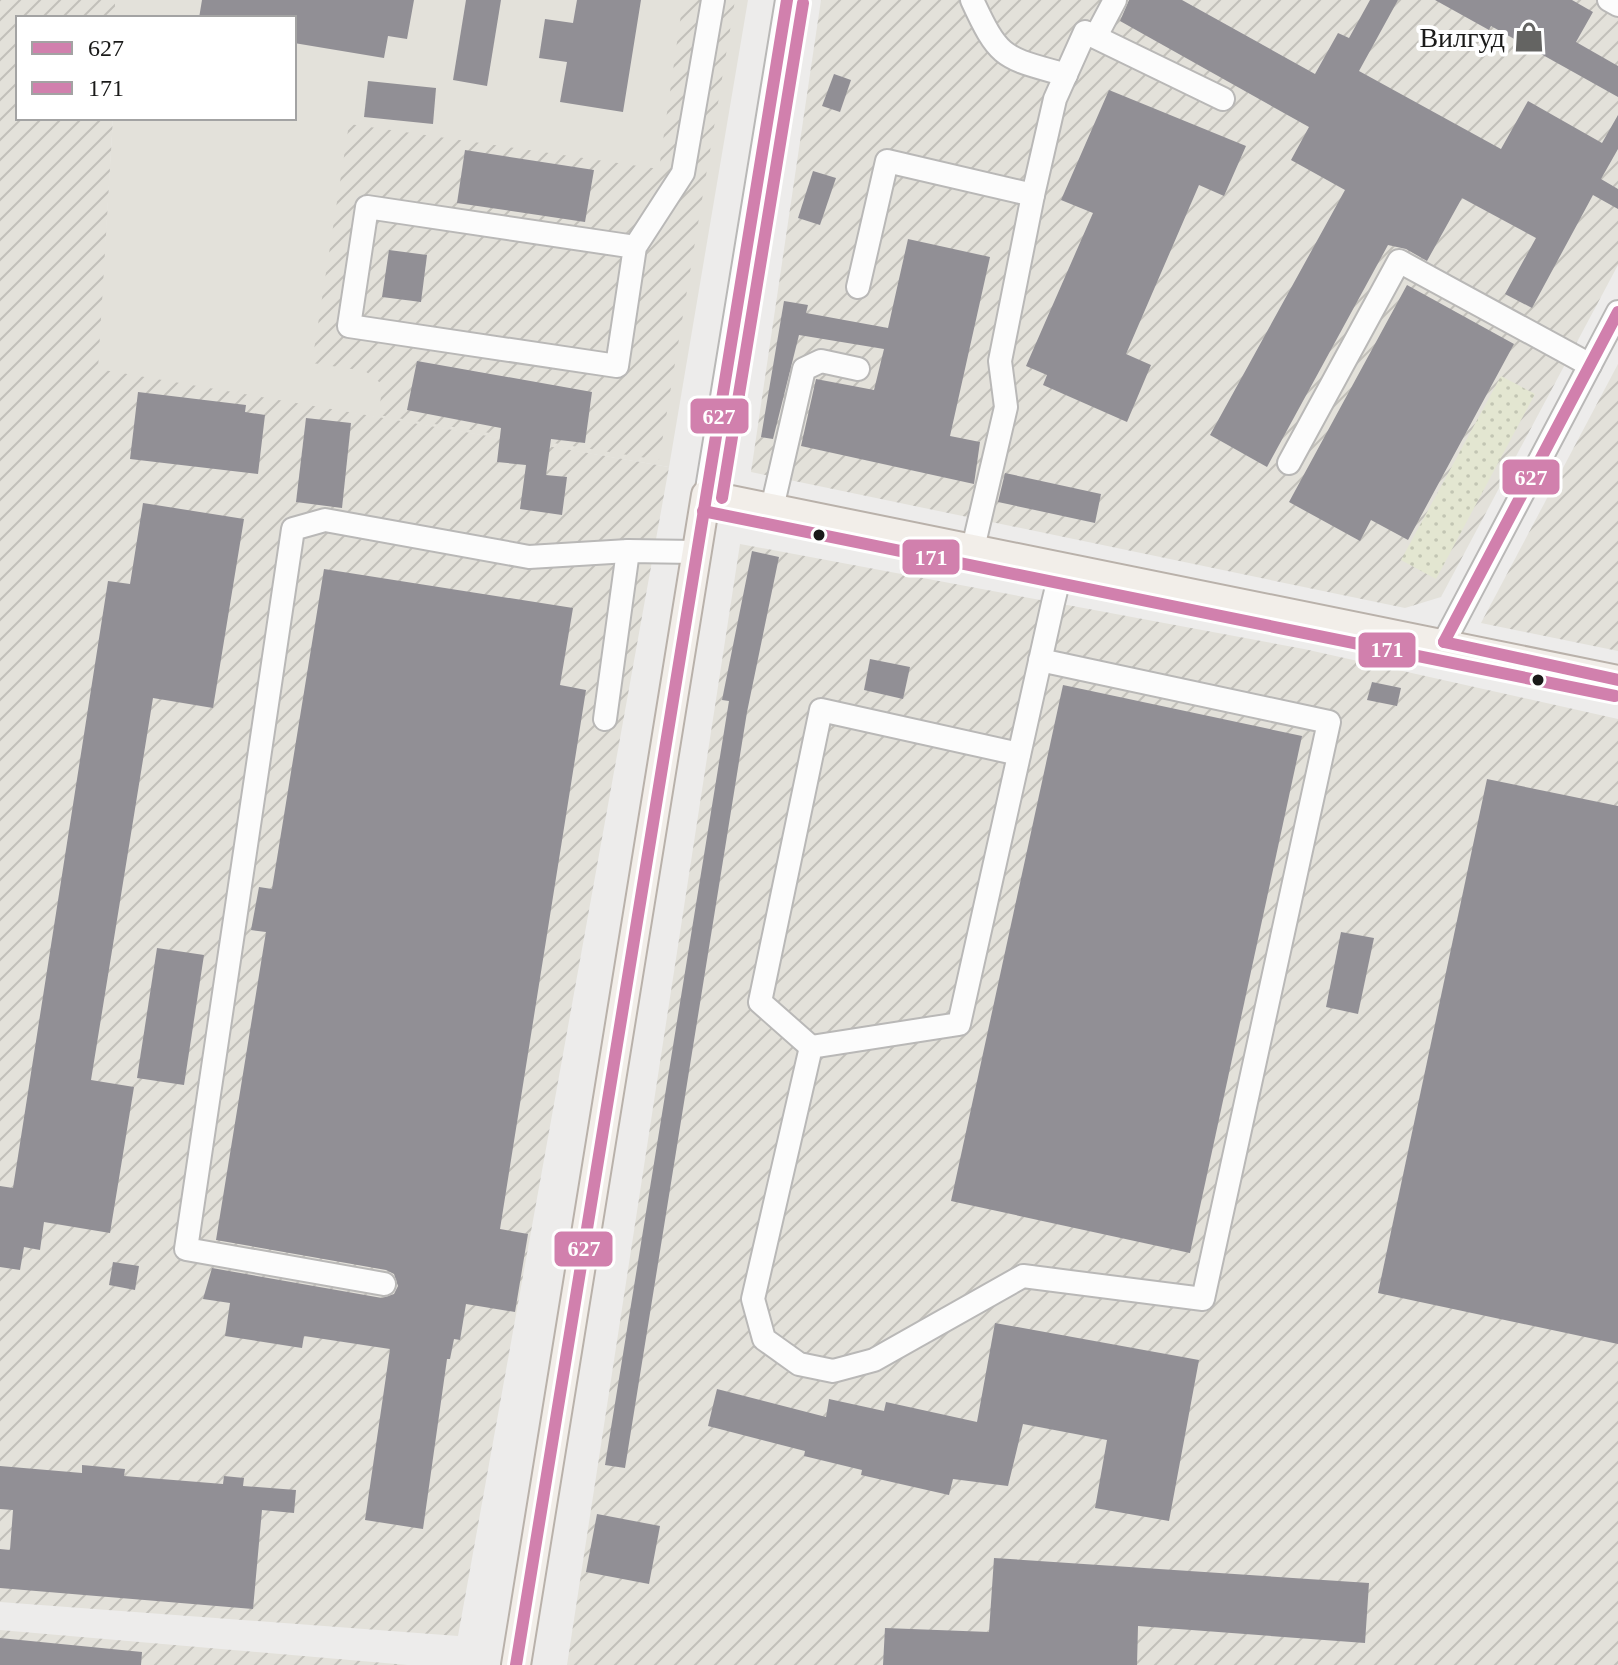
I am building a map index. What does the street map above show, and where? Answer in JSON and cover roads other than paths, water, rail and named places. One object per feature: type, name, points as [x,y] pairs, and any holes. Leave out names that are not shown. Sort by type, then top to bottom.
[{"type":"main road","points":[[516,1665],[706,495],[1444,642],[1618,680]]},
{"type":"street","points":[[635,247],[367,207],[349,326],[617,366],[635,247],[683,173],[713,0]]},
{"type":"street","points":[[706,495],[787,0]]},
{"type":"street","points":[[972,0],[991,41],[1012,59],[1066,75]]},
{"type":"street","points":[[1096,36],[1115,0]]},
{"type":"street","points":[[1609,0],[1618,5]]},
{"type":"street","points":[[973,548],[1006,407],[1000,361],[1033,195],[1055,99],[1085,32],[1223,99]]},
{"type":"street","points":[[858,287],[887,161],[1033,195]]},
{"type":"street","points":[[1289,463],[1399,261],[1590,365]]},
{"type":"street","points":[[1444,642],[1618,312]]},
{"type":"street","points":[[772,508],[804,369],[821,361],[858,369]]},
{"type":"street","points":[[384,1284],[186,1249],[293,529],[325,520],[529,557],[628,551],[696,552]]},
{"type":"street","points":[[605,719],[628,551]]},
{"type":"street","points":[[811,1047],[959,1024],[1062,566]]},
{"type":"street","points":[[811,1047],[753,1299],[764,1339],[799,1364],[833,1371],[874,1360],[1023,1276],[1203,1299],[1329,722],[1040,660]]},
{"type":"street","points":[[811,1047],[760,1002],[821,710],[1019,754]]},
{"type":"place","name":"Вилгуд","points":[[1529,37]]}]
